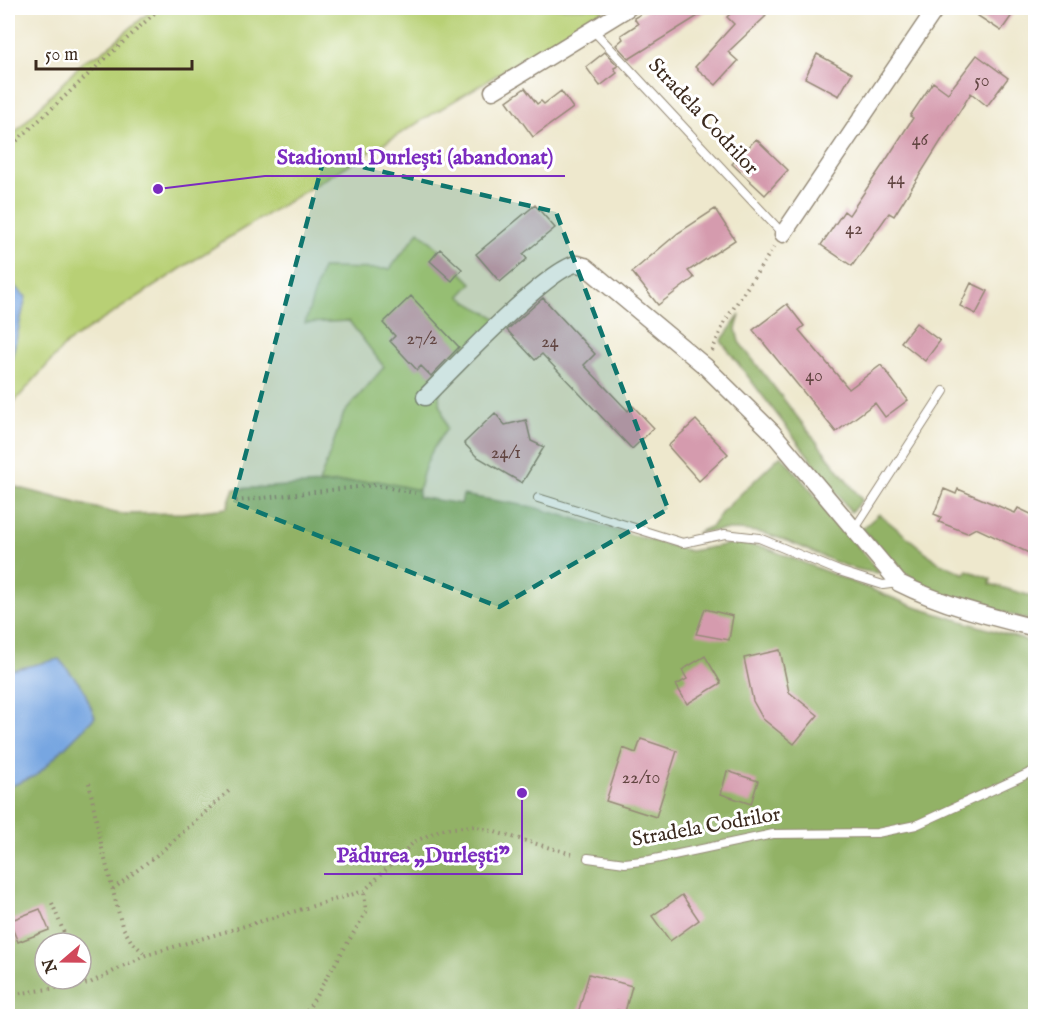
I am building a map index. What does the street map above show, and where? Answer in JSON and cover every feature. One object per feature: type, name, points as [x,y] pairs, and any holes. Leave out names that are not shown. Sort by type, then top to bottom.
[{"type":"street","points":[[493,91],[628,8]]},
{"type":"street","points":[[783,234],[936,8]]},
{"type":"street","points":[[425,397],[490,331],[536,291],[568,267],[578,264],[585,266],[647,315],[706,367],[772,432],[899,583],[923,595],[972,612],[1035,628]]},
{"type":"lane","name":"Stradela Codrilor","points":[[593,30],[783,234]]},
{"type":"lane","points":[[854,530],[944,391]]},
{"type":"lane","points":[[538,498],[684,543],[726,534],[759,538],[861,578],[883,585],[899,583]]},
{"type":"lane","name":"Stradela Codrilor","points":[[588,858],[625,863],[773,834],[860,835],[886,831],[916,825],[1035,770]]},
{"type":"path","points":[[8,148],[160,8]]},
{"type":"path","points":[[706,367],[725,321],[783,234]]},
{"type":"path","points":[[236,501],[375,485],[415,494]]},
{"type":"path","points":[[89,783],[102,848],[122,927],[131,941],[146,955]]},
{"type":"path","points":[[113,889],[162,851],[229,791]]},
{"type":"path","points":[[93,979],[146,955],[364,891],[414,842],[442,829],[474,825],[588,858]]},
{"type":"path","points":[[304,1017],[366,912],[364,891]]},
{"type":"path","points":[[52,903],[63,931]]},
{"type":"path","points":[[8,994],[33,990]]},
{"type":"highlighted area","points":[[324,158],[556,212],[668,509],[499,607],[233,502]]},
{"type":"green space","points":[[154,8],[607,8],[228,238],[67,343],[8,409],[8,140],[85,60],[101,53]]},
{"type":"green space","points":[[419,231],[462,270],[461,272],[472,283],[460,296],[490,314],[506,329],[493,334],[440,392],[439,398],[447,429],[429,458],[419,490],[378,481],[319,483],[344,413],[384,367],[349,321],[305,323],[322,268],[390,269]]},
{"type":"green space","points":[[740,315],[736,329],[739,342],[862,500],[851,512],[721,341]]},
{"type":"green space","points":[[781,455],[880,573],[849,567],[761,533],[728,530],[696,533],[712,526],[722,512]]},
{"type":"green space","points":[[378,481],[419,490],[418,497],[461,504],[463,495],[533,507],[690,551],[736,543],[764,547],[918,608],[1035,643],[1035,1016],[8,1016],[8,485],[119,514],[184,513],[227,508],[234,489]]},
{"type":"green space","points":[[879,514],[938,562],[965,574],[967,570],[991,579],[990,584],[1035,597],[1035,622],[931,591],[903,572],[862,529]]},
{"type":"water","points":[[8,280],[26,297],[8,375]]},
{"type":"water","points":[[59,659],[83,688],[95,717],[37,775],[9,787],[8,671]]},
{"type":"building","points":[[651,8],[711,8],[629,59],[616,45],[623,39],[621,35],[638,24],[634,18]]},
{"type":"building","points":[[736,8],[757,8],[766,16],[728,52],[738,61],[716,85],[695,67],[734,24],[727,17]]},
{"type":"building","points":[[966,8],[1017,8],[1001,31]]},
{"type":"building","points":[[605,52],[618,66],[614,68],[617,73],[600,86],[586,67]]},
{"type":"building","points":[[817,54],[852,73],[839,96],[805,78]]},
{"type":"building","points":[[977,55],[1008,78],[987,106],[971,93],[894,216],[889,213],[852,266],[821,245],[844,211],[849,215],[913,118],[910,116],[933,82],[948,93]]},
{"type":"building","points":[[525,88],[537,104],[541,101],[544,104],[561,91],[573,108],[533,137],[507,101]]},
{"type":"building","points":[[756,139],[788,170],[765,195],[732,164]]},
{"type":"building","points":[[535,205],[555,228],[523,254],[527,259],[500,282],[476,254]]},
{"type":"building","points":[[715,209],[735,240],[688,271],[694,278],[658,305],[632,272],[678,233]]},
{"type":"building","points":[[440,249],[462,269],[452,281],[430,261]]},
{"type":"building","points":[[971,283],[988,291],[976,314],[960,306]]},
{"type":"building","points":[[411,296],[459,347],[431,376],[421,366],[417,370],[390,341],[395,336],[383,323]]},
{"type":"building","points":[[543,298],[595,354],[584,365],[628,411],[633,406],[654,428],[632,449],[542,354],[535,360],[507,330]]},
{"type":"building","points":[[787,304],[804,326],[799,330],[849,389],[881,365],[908,400],[885,417],[875,403],[836,432],[753,330]]},
{"type":"building","points":[[916,323],[940,341],[925,361],[901,342]]},
{"type":"building","points":[[495,413],[505,425],[526,420],[531,441],[544,447],[522,483],[476,456],[464,443]]},
{"type":"building","points":[[696,420],[728,454],[699,481],[668,446]]},
{"type":"building","points":[[944,489],[956,494],[958,489],[1015,513],[1018,508],[1035,516],[1035,545],[1031,554],[976,528],[967,533],[939,522],[941,517],[934,514]]},
{"type":"building","points":[[705,609],[733,616],[729,640],[696,634]]},
{"type":"building","points":[[780,650],[789,692],[818,715],[794,744],[763,719],[753,701],[744,658]]},
{"type":"building","points":[[705,656],[721,683],[687,704],[676,685],[687,679],[682,670]]},
{"type":"building","points":[[641,739],[677,751],[656,817],[606,801],[623,748],[636,753]]},
{"type":"building","points":[[727,771],[758,781],[751,804],[721,794]]},
{"type":"building","points":[[682,895],[699,920],[670,941],[652,916]]},
{"type":"building","points":[[40,909],[49,930],[33,931],[33,936],[18,942],[9,921]]},
{"type":"building","points":[[589,974],[632,986],[625,1012],[617,1010],[615,1017],[577,1017]]},
{"type":"place","name":"Stadionul Durlești (abandonat)","points":[[158,189]]},
{"type":"place","name":"Pădurea „Durlești”","points":[[522,793]]}]
